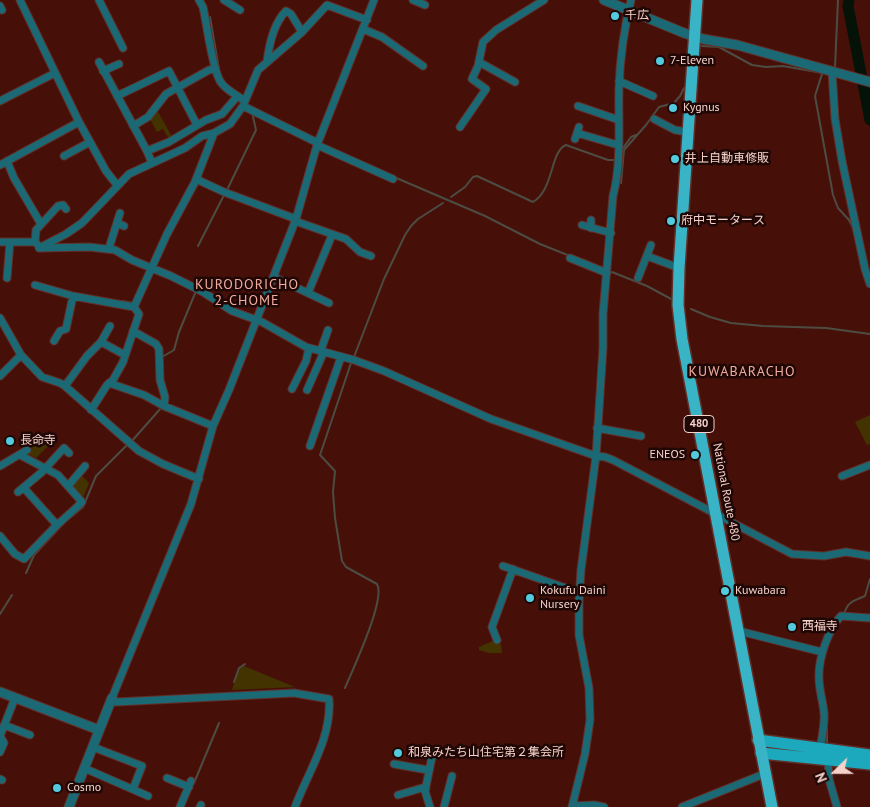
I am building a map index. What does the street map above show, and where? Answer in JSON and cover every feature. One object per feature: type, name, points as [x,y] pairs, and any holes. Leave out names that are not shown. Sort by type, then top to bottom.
[{"type":"highway","name":"National Route 480","points":[[697,0],[678,305],[682,339],[717,514],[764,774],[772,807]]},
{"type":"main road","points":[[758,740],[870,755]]},
{"type":"main road","points":[[760,753],[870,764]]},
{"type":"street","points":[[20,0],[79,122],[117,185]]},
{"type":"street","points":[[100,0],[123,48]]},
{"type":"street","points":[[72,806],[84,768],[191,504],[213,426],[296,220],[318,144],[374,0]]},
{"type":"street","points":[[413,0],[424,5]]},
{"type":"street","points":[[460,127],[464,114],[476,98],[486,89],[472,79],[479,62],[483,42],[496,30],[544,0]]},
{"type":"street","points":[[604,0],[650,20],[695,36],[737,45],[870,82]]},
{"type":"street","points":[[604,807],[594,805],[572,807],[585,754],[590,720],[589,688],[578,635],[581,570],[596,456],[603,348],[603,314],[613,196],[619,154],[622,48],[631,0]]},
{"type":"street","points":[[202,1],[215,69],[220,81],[227,89],[244,103],[318,144],[393,178]]},
{"type":"street","points":[[228,1],[240,10]]},
{"type":"street","points":[[37,245],[82,222],[129,174],[185,148],[202,136],[214,133],[230,124],[244,103],[258,70],[302,32],[327,5],[366,20]]},
{"type":"street","points":[[267,62],[269,44],[282,15],[286,11],[291,14],[302,32]]},
{"type":"street","points":[[363,29],[382,37],[423,66]]},
{"type":"street","points":[[99,62],[152,163]]},
{"type":"street","points":[[479,62],[504,72],[515,82]]},
{"type":"street","points":[[103,71],[119,64]]},
{"type":"street","points":[[133,126],[148,116],[166,94],[209,70],[215,69]]},
{"type":"street","points":[[117,96],[169,71],[197,125]]},
{"type":"street","points":[[0,102],[55,72]]},
{"type":"street","points":[[835,72],[835,119],[842,161],[865,269],[870,284]]},
{"type":"street","points":[[620,81],[653,96]]},
{"type":"street","points":[[147,151],[169,142],[235,99]]},
{"type":"street","points":[[578,106],[619,120]]},
{"type":"street","points":[[654,119],[675,130],[688,132]]},
{"type":"street","points":[[0,165],[79,122]]},
{"type":"street","points":[[134,307],[151,268],[196,179],[214,133]]},
{"type":"street","points":[[577,133],[600,137],[618,145]]},
{"type":"street","points":[[64,156],[90,142]]},
{"type":"street","points":[[7,161],[22,192],[42,224]]},
{"type":"street","points":[[196,179],[226,193],[346,239],[360,252],[371,256]]},
{"type":"street","points":[[37,245],[36,230],[58,206],[63,205],[66,209]]},
{"type":"street","points":[[109,248],[121,225],[120,213]]},
{"type":"street","points":[[582,225],[591,224],[611,233]]},
{"type":"street","points":[[308,293],[332,235]]},
{"type":"street","points":[[0,242],[109,248],[121,258],[171,276],[203,292],[232,311],[257,320],[309,348],[354,360],[384,371],[491,419],[596,456],[613,460],[792,554],[824,556],[846,552],[870,556]]},
{"type":"street","points":[[7,278],[10,242]]},
{"type":"street","points":[[638,278],[651,245]]},
{"type":"street","points":[[647,256],[679,268]]},
{"type":"street","points":[[570,258],[607,273]]},
{"type":"street","points":[[274,277],[329,303]]},
{"type":"street","points":[[35,285],[73,296],[134,307],[139,314],[120,368],[92,410]]},
{"type":"street","points":[[54,341],[60,331],[66,329],[73,296]]},
{"type":"street","points":[[0,318],[22,355],[42,377],[65,386],[139,451],[163,464],[199,478]]},
{"type":"street","points":[[65,386],[87,356],[101,342],[110,326]]},
{"type":"street","points":[[307,385],[322,356],[322,347],[328,330]]},
{"type":"street","points":[[133,331],[156,344],[159,349],[160,380],[165,396],[164,406]]},
{"type":"street","points":[[101,342],[125,354]]},
{"type":"street","points":[[292,390],[306,361],[309,348]]},
{"type":"street","points":[[0,376],[22,355]]},
{"type":"street","points":[[310,441],[317,416],[341,358]]},
{"type":"street","points":[[109,383],[144,395],[164,406],[213,426]]},
{"type":"street","points":[[597,428],[641,436]]},
{"type":"street","points":[[57,524],[21,490],[42,472],[64,448],[69,453]]},
{"type":"street","points":[[0,466],[24,452],[58,475],[82,502],[57,524],[24,559],[15,554],[0,536]]},
{"type":"street","points":[[842,476],[870,465]]},
{"type":"street","points":[[68,486],[84,471]]},
{"type":"street","points":[[503,566],[580,593]]},
{"type":"street","points":[[498,640],[492,628],[513,569]]},
{"type":"street","points":[[820,748],[824,720],[818,676],[822,652],[835,622],[843,616],[870,618]]},
{"type":"street","points":[[739,631],[822,652]]},
{"type":"street","points":[[0,692],[99,730]]},
{"type":"street","points":[[112,698],[116,702],[294,693],[329,699],[330,711],[326,732],[295,807]]},
{"type":"street","points":[[0,752],[4,743],[0,736],[15,698]]},
{"type":"street","points":[[4,725],[30,735]]},
{"type":"street","points":[[93,747],[142,766],[133,789]]},
{"type":"street","points":[[432,752],[426,788],[430,805],[440,807]]},
{"type":"street","points":[[828,760],[828,779],[836,807]]},
{"type":"street","points":[[394,764],[428,770]]},
{"type":"street","points":[[84,768],[148,796]]},
{"type":"street","points":[[682,807],[764,774]]},
{"type":"street","points":[[444,807],[452,776]]},
{"type":"street","points":[[172,778],[190,784],[180,807]]},
{"type":"street","points":[[398,795],[426,788]]},
{"type":"shaded area","points":[[157,110],[172,137],[169,139],[163,129],[157,132],[150,119]]},
{"type":"shaded area","points":[[870,415],[870,444],[867,445],[855,422]]},
{"type":"shaded area","points":[[58,436],[36,458],[28,454],[27,448]]},
{"type":"shaded area","points":[[79,476],[82,476],[89,483],[83,498],[73,487]]},
{"type":"shaded area","points":[[495,640],[497,644],[501,644],[502,653],[489,653],[479,650],[479,647]]},
{"type":"shaded area","points":[[244,666],[295,687],[232,690],[239,667]]},
{"type":"waterway","points":[[835,67],[838,0]]},
{"type":"waterway","points":[[849,0],[848,6],[870,120]]},
{"type":"waterway","points":[[210,17],[219,69]]},
{"type":"waterway","points":[[702,46],[719,47],[752,65],[766,67],[783,66],[828,74]]},
{"type":"waterway","points":[[822,74],[815,96],[833,195],[838,208],[849,220],[853,228]]},
{"type":"waterway","points":[[621,183],[624,150],[659,107],[674,103],[684,88]]},
{"type":"waterway","points":[[227,190],[256,130],[252,112]]},
{"type":"waterway","points":[[623,148],[631,137],[636,135]]},
{"type":"waterway","points":[[451,197],[465,187],[473,177],[477,176],[533,202],[545,189],[557,155],[566,145],[608,160],[615,160],[616,158]]},
{"type":"waterway","points":[[394,177],[485,216],[540,244],[570,256]]},
{"type":"waterway","points":[[198,246],[224,195]]},
{"type":"waterway","points":[[354,357],[384,279],[405,235],[418,219],[443,203]]},
{"type":"waterway","points":[[612,272],[647,286],[673,300]]},
{"type":"waterway","points":[[162,357],[174,350],[179,332],[196,291]]},
{"type":"waterway","points":[[123,301],[133,303]]},
{"type":"waterway","points":[[691,309],[731,323],[826,328],[870,334]]},
{"type":"waterway","points":[[345,688],[373,618],[379,592],[377,584],[346,567],[342,561],[335,518],[333,492],[335,471],[320,455],[351,363]]},
{"type":"waterway","points":[[131,442],[161,408]]},
{"type":"waterway","points":[[71,517],[83,507],[96,476],[128,444]]},
{"type":"waterway","points":[[26,573],[34,555],[63,524]]},
{"type":"waterway","points":[[844,614],[850,604],[865,596],[870,579]]},
{"type":"waterway","points":[[0,614],[12,595]]},
{"type":"waterway","points":[[234,682],[239,668],[245,664]]},
{"type":"waterway","points":[[194,783],[219,723]]},
{"type":"waterway","points":[[827,723],[827,743]]},
{"type":"place","name":"千広","points":[[615,16]]},
{"type":"place","name":"7-Eleven","points":[[660,61]]},
{"type":"place","name":"Kygnus","points":[[673,108]]},
{"type":"place","name":"井上自動車修販","points":[[675,159]]},
{"type":"place","name":"府中モータース","points":[[671,221]]},
{"type":"place","name":"長命寺","points":[[10,441]]},
{"type":"place","name":"ENEOS","points":[[695,455]]},
{"type":"place","name":"Kuwabara","points":[[725,591]]},
{"type":"place","name":"Kokufu Daini Nursery","points":[[530,598]]},
{"type":"place","name":"西福寺","points":[[792,627]]},
{"type":"place","name":"和泉みたち山住宅第２集会所","points":[[398,753]]},
{"type":"place","name":"Cosmo","points":[[57,788]]},
{"type":"district","name":"KURODORICHO 2-CHOME","points":[[247,294]]},
{"type":"district","name":"KUWABARACHO","points":[[742,372]]}]
